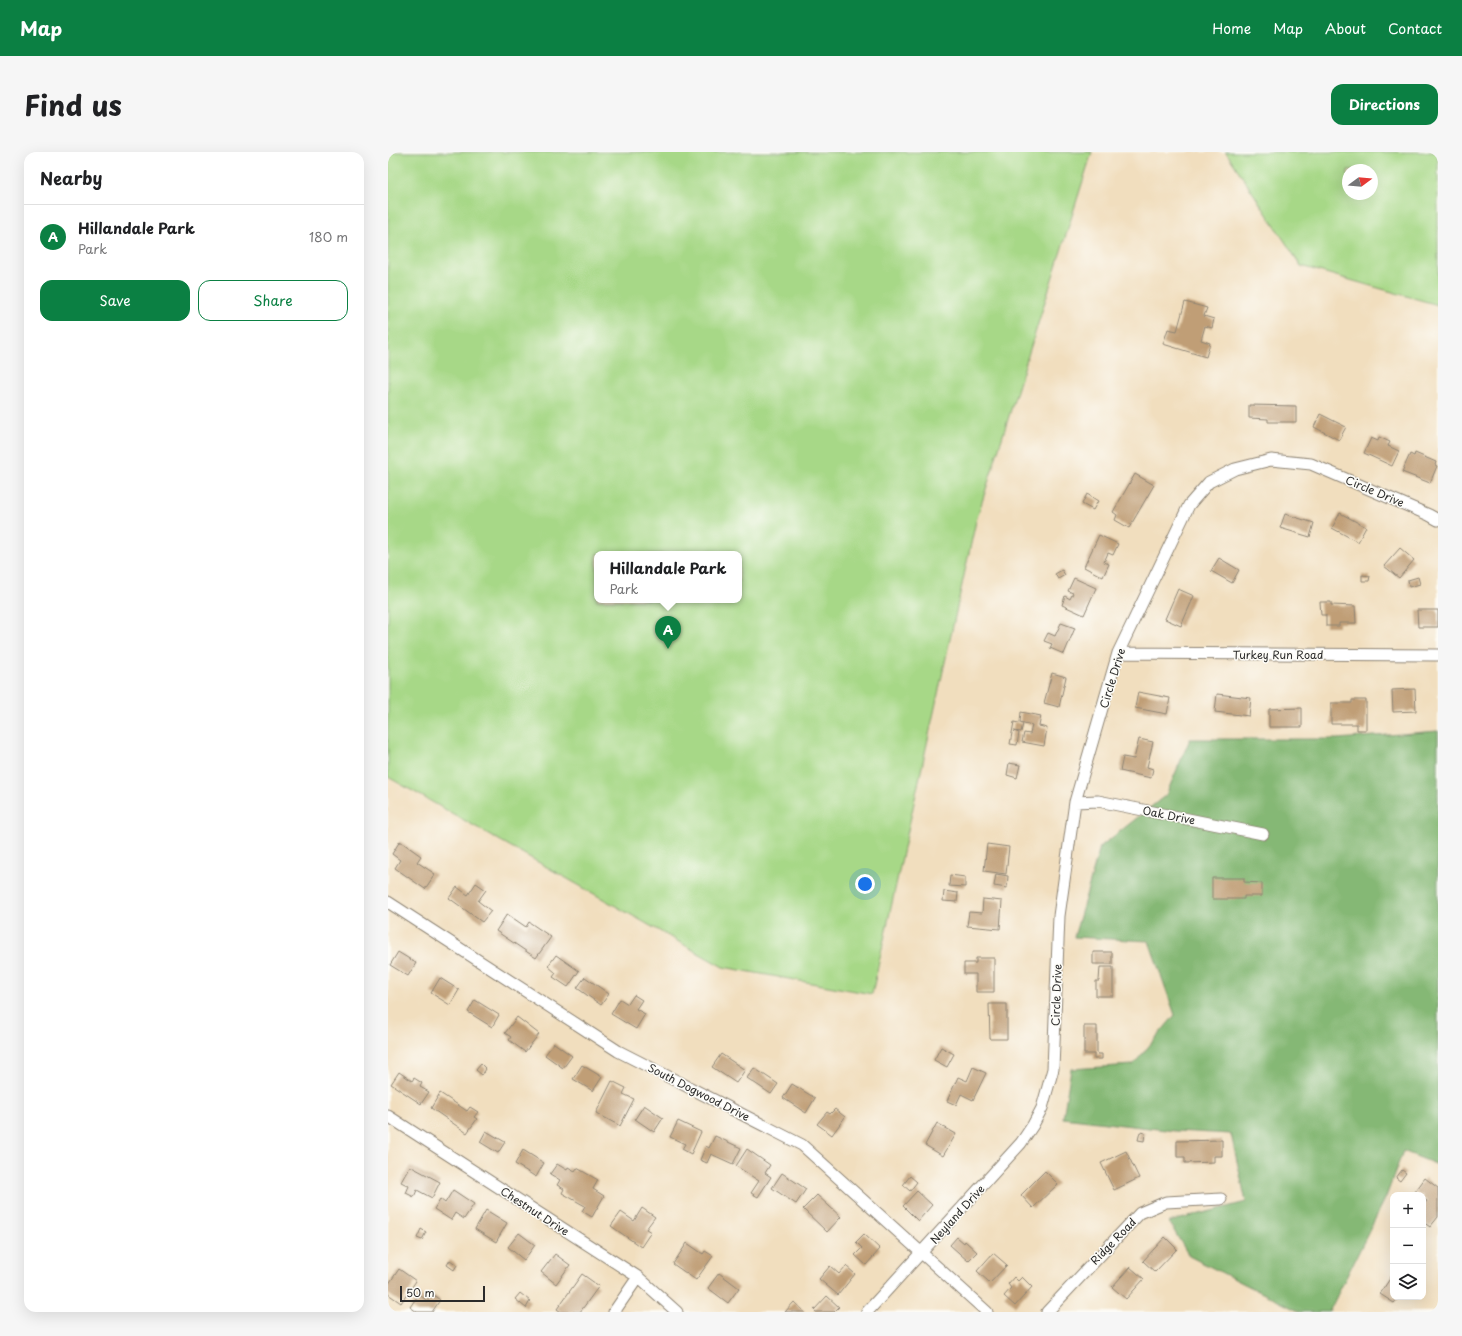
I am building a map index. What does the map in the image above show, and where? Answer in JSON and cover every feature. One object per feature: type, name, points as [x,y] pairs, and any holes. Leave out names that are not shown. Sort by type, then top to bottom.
[{"type":"street","name":"Circle Drive","points":[[1040,1111],[1053,1069],[1059,916],[1075,802],[1118,653],[1189,505],[1209,482],[1235,469],[1271,460],[1312,464],[1438,520]]},
{"type":"street","name":"Turkey Run Road","points":[[1118,653],[1438,655]]},
{"type":"street","name":"Oak Drive","points":[[1075,802],[1098,801],[1262,834]]},
{"type":"street","name":"South Dogwood Drive","points":[[388,902],[618,1051],[802,1145],[987,1312]]},
{"type":"street","name":"Neyland Drive","points":[[867,1312],[1021,1143],[1034,1125],[1040,1111]]},
{"type":"street","name":"Chestnut Drive","points":[[388,1116],[638,1277],[677,1312]]},
{"type":"street","name":"Ridge Road","points":[[1047,1312],[1140,1213],[1166,1202],[1221,1199]]},
{"type":"street","points":[[614,1312],[638,1277]]},
{"type":"green space","points":[[388,152],[1092,152],[976,521],[872,994],[723,967],[388,777]]},
{"type":"green space","points":[[1225,152],[1438,152],[1438,305],[1301,266]]},
{"type":"green space","points":[[1438,731],[1438,1165],[1403,1151],[1386,1197],[1329,1312],[1300,1312],[1189,1256],[1169,1222],[1246,1202],[1231,1134],[1175,1131],[1063,1118],[1071,1069],[1133,1065],[1175,1015],[1149,941],[1074,937],[1100,847],[1166,795],[1190,739],[1337,739]]},
{"type":"building","points":[[1185,302],[1207,308],[1204,316],[1214,319],[1212,328],[1205,326],[1201,340],[1210,343],[1206,357],[1163,344],[1168,329],[1177,331]]},
{"type":"building","points":[[1249,405],[1296,406],[1296,422],[1268,422],[1268,419],[1249,418]]},
{"type":"building","points":[[1320,414],[1346,427],[1339,440],[1314,427]]},
{"type":"building","points":[[1379,437],[1390,442],[1388,446],[1399,451],[1392,466],[1364,453],[1371,438],[1378,441]]},
{"type":"building","points":[[1415,453],[1436,462],[1435,465],[1437,466],[1430,483],[1402,472],[1410,454],[1414,456]]},
{"type":"building","points":[[1135,474],[1154,485],[1129,528],[1115,520],[1117,515],[1113,512]]},
{"type":"building","points":[[1087,494],[1098,501],[1093,510],[1082,504]]},
{"type":"building","points":[[1340,513],[1366,527],[1358,542],[1332,528]]},
{"type":"building","points":[[1285,514],[1314,523],[1310,537],[1280,528]]},
{"type":"building","points":[[1099,535],[1118,544],[1113,555],[1108,553],[1104,562],[1109,564],[1103,577],[1084,567]]},
{"type":"building","points":[[1400,548],[1414,560],[1399,578],[1384,566]]},
{"type":"building","points":[[1219,558],[1239,570],[1232,583],[1211,571]]},
{"type":"building","points":[[1062,570],[1065,575],[1058,579],[1055,574]]},
{"type":"building","points":[[1362,575],[1370,576],[1369,581],[1362,581]]},
{"type":"building","points":[[1418,577],[1420,584],[1409,587],[1408,580]]},
{"type":"building","points":[[1074,578],[1096,588],[1084,615],[1062,605],[1065,596],[1070,599],[1073,593],[1068,591]]},
{"type":"building","points":[[1178,589],[1194,596],[1181,626],[1165,619]]},
{"type":"building","points":[[1320,602],[1331,602],[1331,605],[1355,606],[1356,623],[1339,623],[1339,626],[1326,626],[1326,615],[1321,615]]},
{"type":"building","points":[[1417,610],[1438,610],[1438,627],[1418,627]]},
{"type":"building","points":[[1061,623],[1075,628],[1064,654],[1050,648],[1052,644],[1044,641],[1048,633],[1055,636]]},
{"type":"building","points":[[1052,673],[1066,677],[1059,707],[1044,703]]},
{"type":"building","points":[[1415,689],[1416,711],[1393,712],[1392,690]]},
{"type":"building","points":[[1138,692],[1170,698],[1167,714],[1135,708]]},
{"type":"building","points":[[1217,694],[1251,698],[1249,716],[1215,712]]},
{"type":"building","points":[[1352,700],[1366,700],[1366,730],[1357,730],[1357,724],[1331,724],[1331,703],[1352,703]]},
{"type":"building","points":[[1302,708],[1302,727],[1269,727],[1269,709]]},
{"type":"building","points":[[1021,712],[1041,716],[1039,726],[1047,728],[1044,746],[1022,742],[1024,733],[1030,734],[1032,725],[1020,722]]},
{"type":"building","points":[[1014,722],[1023,724],[1021,732],[1014,731],[1019,733],[1017,745],[1010,744]]},
{"type":"building","points":[[1139,739],[1153,742],[1147,767],[1153,769],[1151,778],[1120,771],[1123,757],[1134,759]]},
{"type":"building","points":[[1009,763],[1020,765],[1017,778],[1007,775]]},
{"type":"building","points":[[400,841],[421,856],[417,862],[435,874],[425,889],[395,868],[400,860],[392,854]]},
{"type":"building","points":[[987,844],[1009,847],[1006,874],[984,871]]},
{"type":"building","points":[[996,874],[1008,876],[1007,888],[994,886]]},
{"type":"building","points":[[950,875],[965,877],[965,887],[949,886]]},
{"type":"building","points":[[1212,878],[1244,878],[1244,882],[1262,883],[1262,896],[1244,896],[1244,899],[1212,899]]},
{"type":"building","points":[[476,883],[486,890],[478,901],[491,911],[482,922],[449,898],[457,887],[468,895]]},
{"type":"building","points":[[944,891],[958,893],[957,902],[943,901]]},
{"type":"building","points":[[983,899],[1002,901],[1000,929],[967,926],[969,912],[982,913]]},
{"type":"building","points":[[507,914],[526,927],[529,922],[551,937],[536,958],[496,931]]},
{"type":"building","points":[[398,952],[416,963],[408,976],[390,965]]},
{"type":"building","points":[[1093,952],[1112,952],[1112,964],[1093,964]]},
{"type":"building","points":[[556,955],[579,971],[568,987],[553,977],[556,973],[548,966]]},
{"type":"building","points":[[976,958],[994,958],[994,992],[976,992],[976,974],[964,974],[964,963],[976,963]]},
{"type":"building","points":[[1100,967],[1113,967],[1113,996],[1096,996],[1096,981],[1099,981]]},
{"type":"building","points":[[585,977],[609,994],[601,1005],[577,988]]},
{"type":"building","points":[[440,978],[459,990],[450,1005],[431,993]]},
{"type":"building","points":[[634,995],[642,1000],[636,1009],[645,1014],[636,1029],[611,1014],[620,999],[628,1004]]},
{"type":"building","points":[[475,1000],[499,1015],[492,1027],[468,1012]]},
{"type":"building","points":[[989,1004],[1007,1004],[1007,1039],[990,1039]]},
{"type":"building","points":[[517,1017],[539,1034],[525,1052],[509,1040],[511,1037],[505,1033]]},
{"type":"building","points":[[1084,1026],[1097,1026],[1097,1054],[1102,1054],[1102,1059],[1094,1059],[1094,1054],[1084,1054]]},
{"type":"building","points":[[554,1043],[572,1056],[563,1068],[545,1055]]},
{"type":"building","points":[[941,1047],[954,1054],[947,1067],[934,1060]]},
{"type":"building","points":[[721,1054],[745,1070],[736,1083],[712,1067]]},
{"type":"building","points":[[481,1064],[486,1069],[482,1075],[476,1070]]},
{"type":"building","points":[[582,1065],[602,1077],[593,1091],[573,1079]]},
{"type":"building","points":[[973,1067],[986,1073],[973,1100],[961,1094],[956,1105],[947,1101],[958,1077],[967,1081]]},
{"type":"building","points":[[754,1068],[778,1084],[771,1094],[747,1078]]},
{"type":"building","points":[[399,1072],[412,1081],[414,1078],[422,1083],[420,1087],[429,1092],[421,1104],[391,1084]]},
{"type":"building","points":[[612,1081],[626,1088],[623,1094],[634,1099],[620,1126],[596,1113]]},
{"type":"building","points":[[792,1084],[815,1098],[806,1113],[783,1098]]},
{"type":"building","points":[[440,1093],[467,1111],[470,1107],[478,1112],[474,1117],[477,1119],[467,1133],[431,1108]]},
{"type":"building","points":[[644,1105],[663,1118],[654,1132],[635,1119]]},
{"type":"building","points":[[835,1109],[845,1117],[832,1135],[817,1124],[827,1112],[830,1114]]},
{"type":"building","points":[[678,1121],[701,1132],[691,1154],[682,1149],[685,1144],[670,1137]]},
{"type":"building","points":[[937,1123],[956,1134],[943,1156],[925,1145]]},
{"type":"building","points":[[486,1131],[505,1142],[498,1153],[480,1142]]},
{"type":"building","points":[[1140,1132],[1145,1133],[1144,1141],[1138,1140]]},
{"type":"building","points":[[715,1136],[741,1148],[733,1164],[711,1154],[707,1163],[700,1160],[706,1146],[709,1148]]},
{"type":"building","points":[[1222,1140],[1222,1156],[1214,1156],[1214,1162],[1185,1163],[1185,1157],[1177,1157],[1177,1141]]},
{"type":"building","points":[[747,1149],[770,1165],[765,1173],[771,1177],[758,1197],[751,1193],[759,1181],[736,1166]]},
{"type":"building","points":[[523,1150],[544,1163],[536,1177],[515,1164]]},
{"type":"building","points":[[1126,1151],[1139,1178],[1114,1190],[1101,1163]]},
{"type":"building","points":[[557,1164],[567,1170],[568,1167],[575,1171],[577,1168],[598,1180],[593,1189],[604,1196],[592,1217],[582,1211],[585,1206],[562,1193],[564,1189],[557,1185],[560,1180],[550,1174]]},
{"type":"building","points":[[410,1166],[440,1182],[432,1198],[417,1190],[414,1197],[406,1193],[409,1186],[401,1182]]},
{"type":"building","points":[[1402,1170],[1406,1173],[1400,1181],[1396,1178]]},
{"type":"building","points":[[1045,1171],[1058,1184],[1033,1208],[1021,1195]]},
{"type":"building","points":[[782,1173],[806,1189],[796,1204],[772,1188]]},
{"type":"building","points":[[910,1176],[917,1182],[910,1191],[903,1185]]},
{"type":"building","points":[[1425,1178],[1438,1188],[1438,1217],[1430,1227],[1426,1224],[1426,1192],[1415,1192]]},
{"type":"building","points":[[453,1190],[474,1204],[464,1219],[455,1213],[451,1220],[434,1209],[440,1199],[445,1203]]},
{"type":"building","points":[[917,1191],[932,1205],[918,1221],[903,1206]]},
{"type":"building","points":[[817,1195],[841,1217],[827,1232],[803,1209]]},
{"type":"building","points":[[642,1208],[655,1217],[646,1229],[651,1232],[641,1247],[611,1226],[621,1212],[634,1221]]},
{"type":"building","points":[[486,1210],[507,1223],[496,1242],[475,1229]]},
{"type":"building","points":[[421,1229],[426,1232],[422,1240],[417,1238]]},
{"type":"building","points":[[519,1233],[535,1245],[524,1260],[508,1247]]},
{"type":"building","points":[[864,1234],[880,1249],[866,1265],[855,1255],[862,1248],[856,1242]]},
{"type":"building","points":[[957,1237],[964,1243],[965,1241],[977,1252],[968,1261],[950,1245]]},
{"type":"building","points":[[1165,1237],[1177,1249],[1155,1272],[1143,1261]]},
{"type":"building","points":[[687,1243],[703,1254],[705,1251],[713,1256],[696,1280],[673,1264]]},
{"type":"building","points":[[993,1253],[1007,1265],[990,1283],[977,1271]]},
{"type":"building","points":[[555,1254],[570,1265],[556,1284],[541,1272]]},
{"type":"building","points":[[450,1260],[457,1265],[454,1270],[447,1265]]},
{"type":"building","points":[[830,1266],[839,1274],[846,1266],[855,1274],[838,1295],[819,1279]]},
{"type":"building","points":[[1130,1267],[1144,1279],[1126,1299],[1112,1287]]},
{"type":"building","points":[[399,1269],[416,1281],[401,1303],[388,1294],[388,1285]]},
{"type":"building","points":[[719,1273],[739,1288],[728,1303],[708,1288]]},
{"type":"building","points":[[582,1274],[599,1286],[580,1312],[561,1312],[557,1309]]},
{"type":"building","points":[[1014,1277],[1018,1281],[1022,1277],[1032,1287],[1015,1306],[1004,1296],[1011,1288],[1008,1284]]},
{"type":"building","points":[[1390,1279],[1390,1300],[1396,1300],[1394,1303],[1380,1294]]},
{"type":"building","points":[[520,1293],[530,1301],[526,1308],[515,1299]]},
{"type":"building","points":[[419,1294],[427,1301],[432,1294],[440,1300],[432,1312],[417,1312],[410,1307]]},
{"type":"building","points":[[827,1296],[839,1307],[834,1312],[816,1312],[814,1310]]},
{"type":"building","points":[[794,1302],[805,1312],[785,1312]]},
{"type":"place","name":"Hillandale Park","points":[[668,649]]}]
